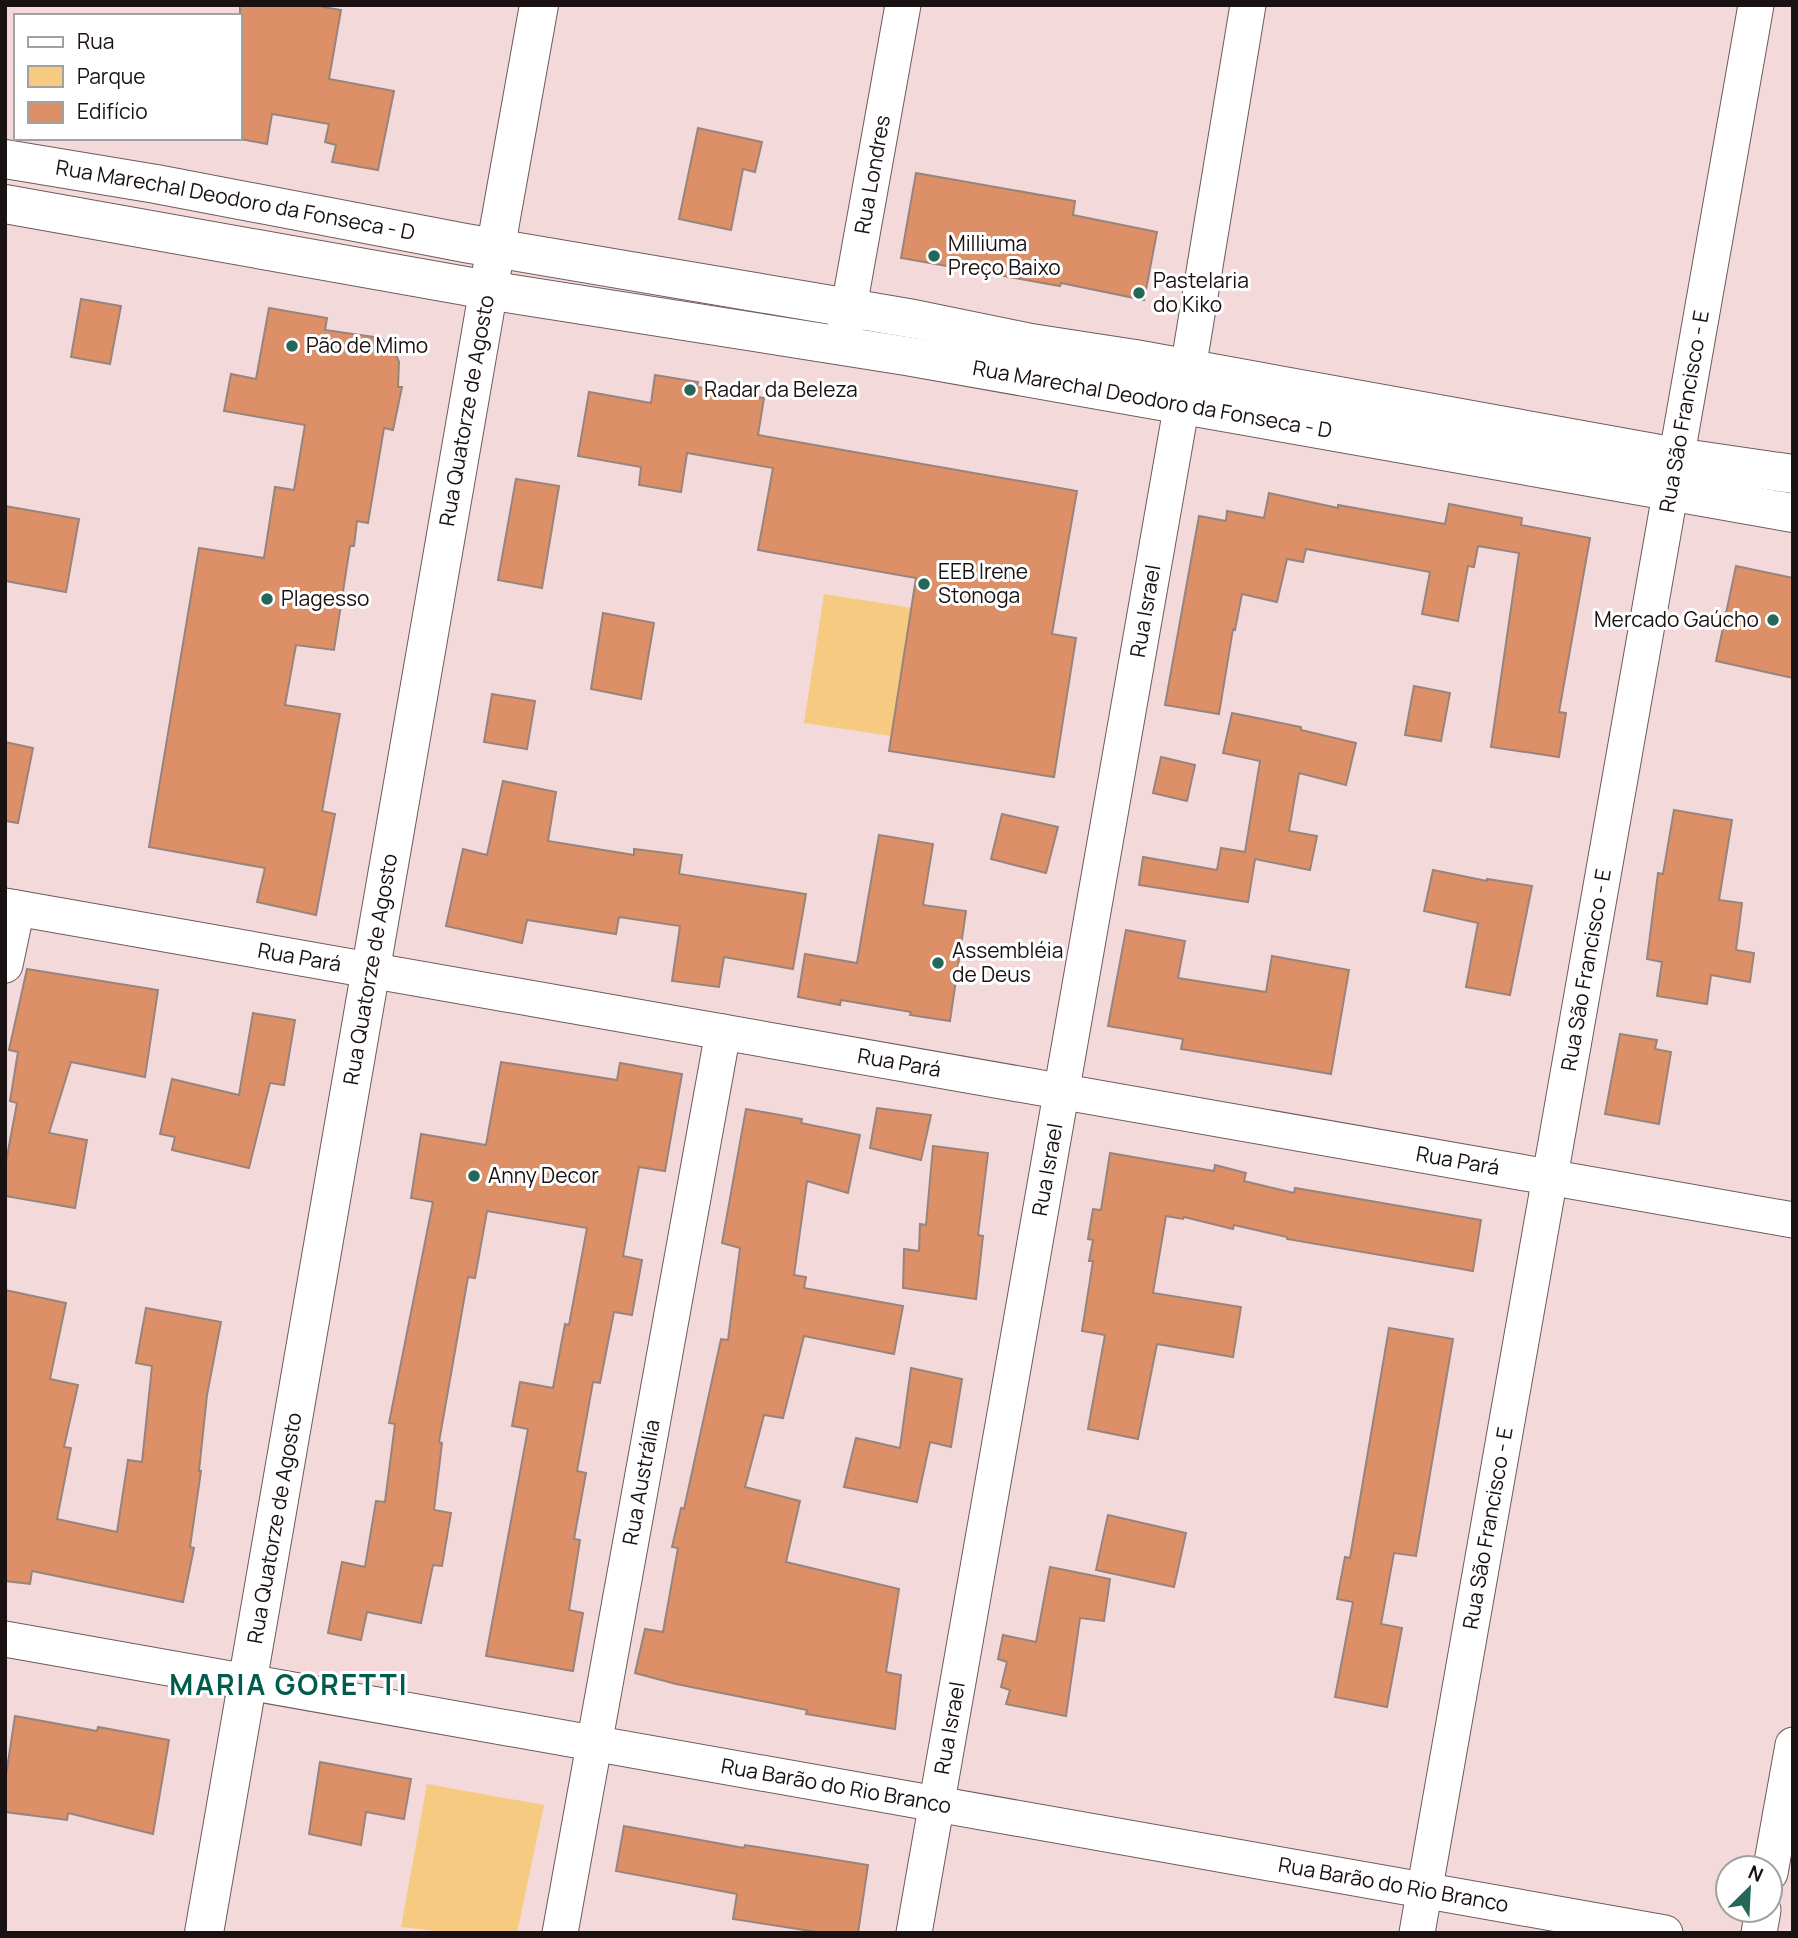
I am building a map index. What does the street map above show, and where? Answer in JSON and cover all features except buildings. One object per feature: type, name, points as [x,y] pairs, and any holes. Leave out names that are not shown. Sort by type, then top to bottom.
[{"type":"street","name":"Rua Quatorze de Agosto","points":[[204,1933],[372,970],[499,292],[493,247],[539,5]]},
{"type":"street","name":"Rua Londres","points":[[842,345],[903,5]]},
{"type":"street","name":"Rua Israel","points":[[914,1933],[1184,387],[1248,5]]},
{"type":"street","name":"Rua São Francisco - E","points":[[1416,1933],[1756,5]]},
{"type":"street","name":"Rua Marechal Deodoro da Fonseca - D","points":[[5,159],[850,308],[1028,360]]},
{"type":"street","name":"Rua Marechal Deodoro da Fonseca - D","points":[[5,204],[682,322],[842,345],[1028,360],[1673,474],[1793,513]]},
{"type":"street","points":[[682,322],[688,281]]},
{"type":"street","name":"Rua Marechal Deodoro da Fonseca - D","points":[[1673,474],[1793,474]]},
{"type":"street","points":[[5,965],[11,907]]},
{"type":"street","name":"Rua Pará","points":[[11,907],[1793,1220]]},
{"type":"street","name":"Rua Austrália","points":[[560,1933],[723,1032]]},
{"type":"street","name":"Rua Barão do Rio Branco","points":[[5,1639],[1665,1933]]},
{"type":"street","points":[[1773,1854],[1793,1745]]},
{"type":"green space","points":[[824,594],[912,608],[891,736],[804,723]]},
{"type":"green space","points":[[427,1784],[544,1805],[517,1933],[452,1933],[401,1927]]},
{"type":"place","name":"Milliuma Preço Baixo","points":[[934,256]]},
{"type":"place","name":"Pastelaria do Kiko","points":[[1139,293]]},
{"type":"place","name":"Pão de Mimo","points":[[292,346]]},
{"type":"place","name":"Radar da Beleza","points":[[690,390]]},
{"type":"place","name":"EEB Irene Stonoga","points":[[924,584]]},
{"type":"place","name":"Plagesso","points":[[267,599]]},
{"type":"place","name":"Mercado Gaúcho","points":[[1773,620]]},
{"type":"place","name":"Assembléia de Deus","points":[[938,963]]},
{"type":"place","name":"Anny Decor","points":[[474,1176]]},
{"type":"district","name":"MARIA GORETTI","points":[[289,1685]]}]
